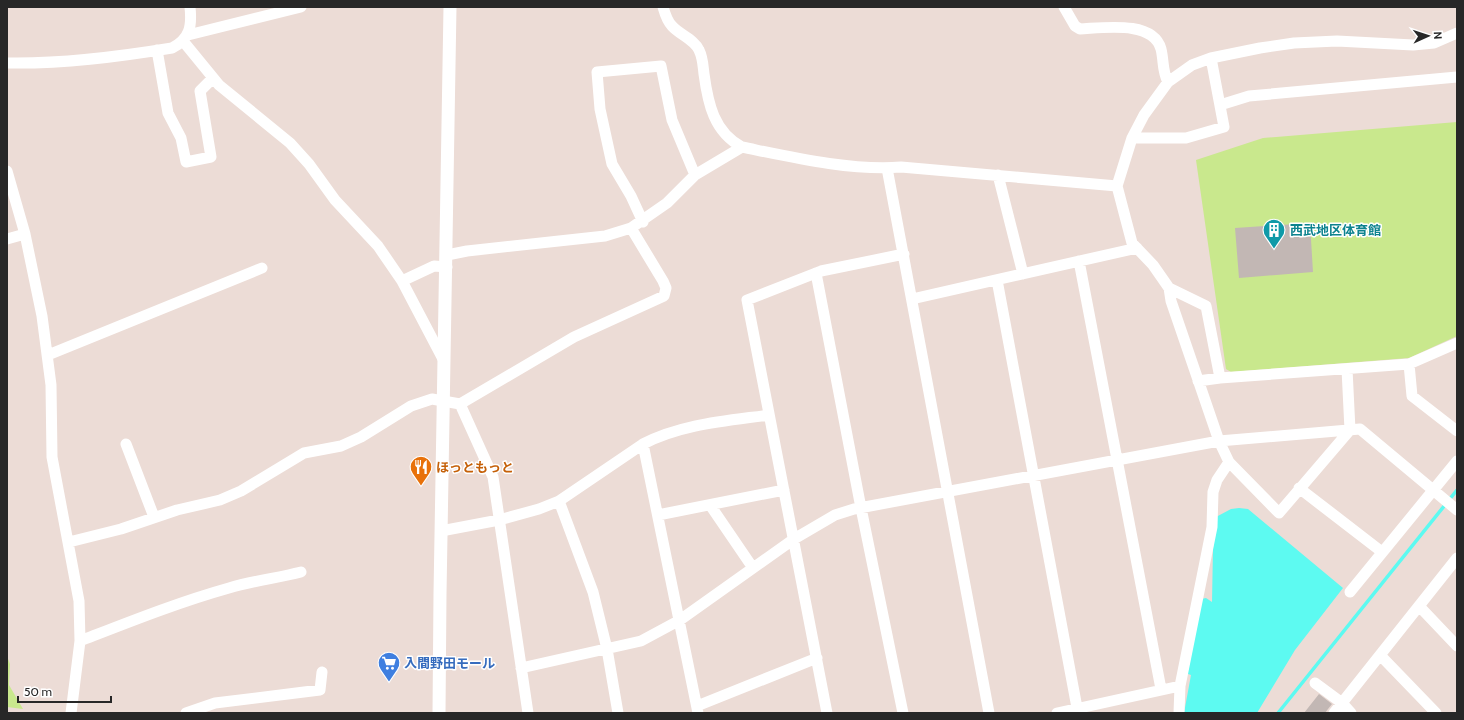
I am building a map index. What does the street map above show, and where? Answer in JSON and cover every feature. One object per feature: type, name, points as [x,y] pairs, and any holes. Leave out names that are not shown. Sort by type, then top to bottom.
[{"type":"street","points":[[186,38],[190,25],[190,7]]},
{"type":"street","points":[[7,63],[64,63],[103,59],[172,48],[186,38],[301,7]]},
{"type":"street","points":[[439,713],[450,7]]},
{"type":"street","points":[[663,7],[672,27],[693,42],[699,49],[702,56],[708,101],[714,118],[728,138],[742,147],[849,165],[887,168],[901,167],[1117,186]]},
{"type":"street","points":[[1064,7],[1075,26],[1080,29],[1120,27],[1141,30],[1155,37],[1161,49],[1163,73],[1168,82]]},
{"type":"street","points":[[1347,369],[1350,430],[1279,513],[1229,462],[1219,441],[1198,381],[1173,306],[1169,288],[1153,264],[1132,243],[1117,186],[1132,138],[1144,115],[1168,82],[1192,65],[1211,58],[1294,43],[1338,41],[1413,45],[1434,43],[1457,33]]},
{"type":"street","points":[[186,38],[219,85],[290,143],[309,164],[334,200],[378,246],[402,282],[444,361]]},
{"type":"street","points":[[156,50],[168,113],[181,138],[186,162],[211,157],[200,91],[213,78]]},
{"type":"street","points":[[1132,138],[1186,138],[1224,127],[1211,58]]},
{"type":"street","points":[[643,222],[631,196],[612,164],[600,109],[597,72],[661,66],[672,120],[696,175]]},
{"type":"street","points":[[1220,105],[1249,96],[1457,77]]},
{"type":"street","points":[[402,282],[467,251],[605,236],[631,228],[643,222],[667,203],[696,175],[742,147]]},
{"type":"street","points":[[887,168],[989,713]]},
{"type":"street","points":[[7,171],[25,234],[48,355],[51,385],[52,457],[79,600],[80,641],[71,713]]},
{"type":"street","points":[[998,175],[1023,274]]},
{"type":"street","points":[[69,542],[154,517],[220,500],[234,494],[304,454],[341,446],[361,437],[411,406],[432,399],[460,404],[574,337],[664,296],[666,288],[663,281],[631,228]]},
{"type":"street","points":[[7,239],[25,234]]},
{"type":"street","points":[[912,299],[1137,248]]},
{"type":"street","points":[[827,713],[747,300],[816,273],[904,254]]},
{"type":"street","points":[[1079,261],[1161,689]]},
{"type":"street","points":[[48,355],[262,268]]},
{"type":"street","points":[[816,273],[861,508],[903,713]]},
{"type":"street","points":[[997,280],[1078,711]]},
{"type":"street","points":[[1169,288],[1206,306],[1220,378]]},
{"type":"street","points":[[1198,381],[1220,378],[1409,364],[1455,347]]},
{"type":"street","points":[[1409,364],[1412,396],[1457,432]]},
{"type":"street","points":[[460,404],[493,477],[528,713]]},
{"type":"street","points":[[441,531],[499,520],[539,509],[559,501],[643,444],[682,429],[769,415]]},
{"type":"street","points":[[521,668],[641,641],[680,620],[794,539],[835,515],[861,508],[1219,441],[1360,429],[1455,508]]},
{"type":"street","points":[[126,444],[154,517]]},
{"type":"street","points":[[643,444],[680,620],[697,710],[817,658]]},
{"type":"street","points":[[1350,592],[1382,552],[1436,493],[1457,461]]},
{"type":"street","points":[[1179,713],[1180,686],[1212,527],[1213,492],[1217,480],[1229,462]]},
{"type":"street","points":[[1299,488],[1382,552]]},
{"type":"street","points":[[658,515],[784,490]]},
{"type":"street","points":[[559,501],[592,592],[607,649],[618,713]]},
{"type":"street","points":[[710,505],[753,568]]},
{"type":"street","points":[[1334,713],[1457,558]]},
{"type":"street","points":[[80,641],[138,618],[229,588],[301,572]]},
{"type":"street","points":[[1419,606],[1457,646]]},
{"type":"street","points":[[1380,655],[1436,713]]},
{"type":"street","points":[[186,713],[215,703],[320,690],[322,672]]},
{"type":"street","points":[[1315,683],[1342,703],[1351,713]]},
{"type":"street","points":[[1057,713],[1078,711],[1161,689],[1180,686]]},
{"type":"green space","points":[[1457,122],[1457,336],[1409,358],[1231,372],[1226,369],[1196,160],[1263,138]]},
{"type":"green space","points":[[7,656],[10,664],[9,685],[23,709],[7,707]]},
{"type":"water","points":[[1231,509],[1248,509],[1343,588],[1295,650],[1257,713],[1184,713],[1191,675],[1185,673],[1201,599],[1206,598],[1212,602],[1213,548],[1216,517]]},
{"type":"building","name":"西武地区体育館","points":[[1310,223],[1313,272],[1239,278],[1235,228]]},
{"type":"building","points":[[1319,694],[1332,704],[1325,713],[1304,713]]},
{"type":"waterway","points":[[1278,713],[1457,490]]},
{"type":"place","name":"西武地区体育館","points":[[1274,250]]},
{"type":"place","name":"ほっともっと","points":[[421,486]]},
{"type":"place","name":"入間野田モール","points":[[389,682]]}]
